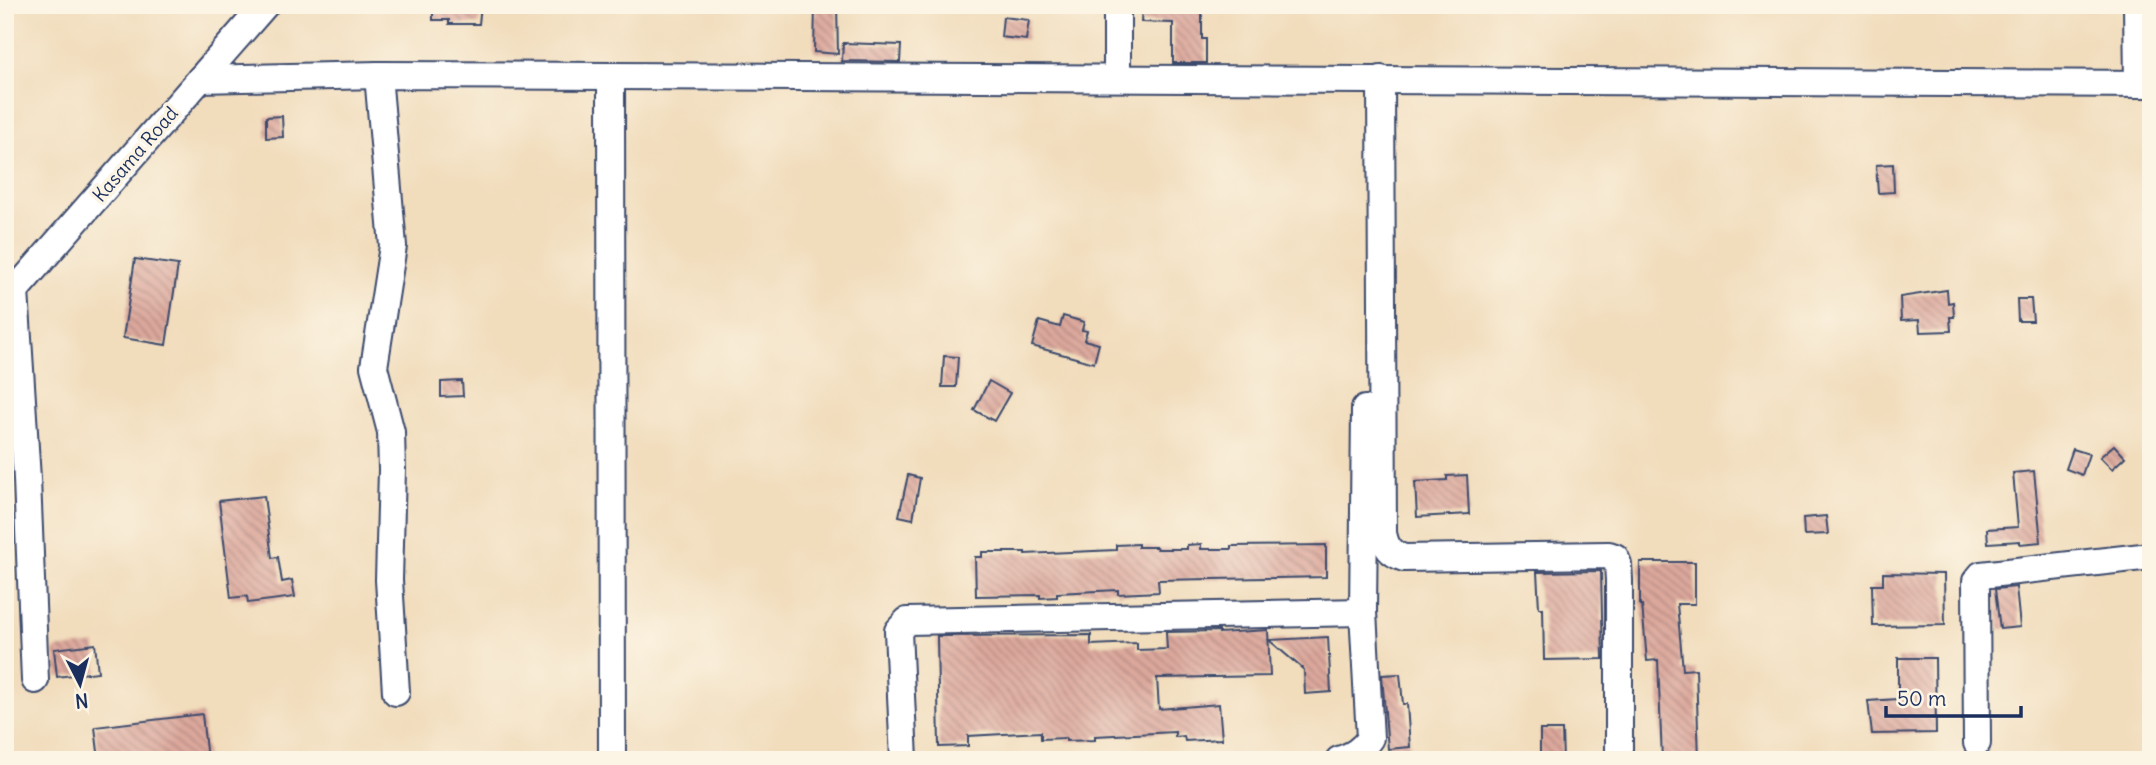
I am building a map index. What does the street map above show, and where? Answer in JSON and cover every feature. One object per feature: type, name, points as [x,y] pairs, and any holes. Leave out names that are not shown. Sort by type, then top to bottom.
[{"type":"street","name":"Kasama Road","points":[[10,296],[265,5]]},
{"type":"street","points":[[1116,78],[1117,5]]},
{"type":"street","points":[[200,79],[378,75],[2144,84],[2137,5]]},
{"type":"street","points":[[378,75],[393,246],[374,367],[391,432],[389,580],[396,692]]},
{"type":"street","points":[[611,76],[612,760]]},
{"type":"street","points":[[1339,760],[1363,748],[1370,738],[1363,612],[1374,79]]},
{"type":"street","points":[[1374,79],[1385,546],[1404,558],[1615,557],[1619,580],[1619,759]]},
{"type":"street","points":[[10,296],[27,479],[35,680]]},
{"type":"street","points":[[1978,743],[1976,581],[1981,575],[2151,556]]},
{"type":"street","points":[[904,760],[898,631],[907,621],[1363,612]]},
{"type":"building","points":[[433,5],[481,5],[479,24],[449,24],[449,20],[433,20]]},
{"type":"building","points":[[815,5],[837,5],[838,54],[814,52]]},
{"type":"building","points":[[1142,5],[1202,5],[1202,39],[1206,39],[1206,63],[1173,63],[1173,23],[1141,22]]},
{"type":"building","points":[[1003,17],[1029,20],[1026,40],[1001,37]]},
{"type":"building","points":[[843,43],[901,45],[900,62],[842,61]]},
{"type":"building","points":[[282,116],[283,137],[266,138],[266,117]]},
{"type":"building","points":[[1893,164],[1894,192],[1878,193],[1876,165]]},
{"type":"building","points":[[135,259],[178,265],[166,345],[123,338]]},
{"type":"building","points":[[1947,290],[1948,303],[1953,302],[1951,331],[1920,332],[1919,320],[1901,321],[1900,297]]},
{"type":"building","points":[[2017,299],[2031,299],[2033,321],[2018,321]]},
{"type":"building","points":[[1063,316],[1084,322],[1082,330],[1087,331],[1084,340],[1099,344],[1094,363],[1032,346],[1039,321],[1060,327]]},
{"type":"building","points":[[944,356],[958,357],[956,387],[942,387]]},
{"type":"building","points":[[462,381],[463,396],[441,397],[441,382]]},
{"type":"building","points":[[989,381],[1010,393],[994,421],[974,410]]},
{"type":"building","points":[[2114,445],[2125,457],[2112,469],[2100,457]]},
{"type":"building","points":[[2073,449],[2089,454],[2082,475],[2066,469]]},
{"type":"building","points":[[2034,471],[2041,542],[1988,543],[1987,529],[2018,527],[2013,473]]},
{"type":"building","points":[[908,475],[920,478],[913,519],[899,516]]},
{"type":"building","points":[[1467,475],[1469,514],[1417,517],[1415,482],[1447,480],[1447,476]]},
{"type":"building","points":[[264,496],[272,558],[278,557],[282,582],[292,580],[295,597],[248,603],[247,596],[231,598],[219,501]]},
{"type":"building","points":[[1826,516],[1828,534],[1804,535],[1803,518]]},
{"type":"building","points":[[1138,544],[1138,547],[1157,549],[1187,549],[1187,545],[1201,544],[1201,549],[1326,545],[1326,577],[1158,580],[1159,592],[1118,594],[1118,590],[1057,593],[1057,597],[1040,598],[1040,595],[976,596],[975,557],[982,557],[982,552],[1025,554],[1116,550],[1116,545]]},
{"type":"building","points":[[1640,562],[1695,562],[1695,604],[1677,604],[1683,670],[1696,669],[1699,760],[1662,760],[1658,660],[1647,661],[1640,605]]},
{"type":"building","points":[[1601,571],[1603,659],[1544,660],[1543,608],[1539,608],[1537,572]]},
{"type":"building","points":[[1883,573],[1944,574],[1945,625],[1873,626],[1872,585],[1883,585]]},
{"type":"building","points":[[2016,587],[2020,627],[2000,629],[1995,589]]},
{"type":"building","points":[[1268,630],[1270,676],[1157,678],[1159,709],[1219,704],[1222,739],[1185,741],[1184,736],[1175,737],[1175,732],[1095,736],[1095,740],[1066,741],[1066,738],[1041,739],[1041,732],[968,736],[968,746],[939,747],[937,636],[1091,635],[1091,645],[1137,643],[1137,650],[1167,649],[1166,632]]},
{"type":"building","points":[[1328,637],[1331,692],[1305,694],[1304,670],[1269,640]]},
{"type":"building","points":[[95,644],[98,672],[57,677],[54,649]]},
{"type":"building","points":[[1898,658],[1935,658],[1936,733],[1872,734],[1868,701],[1898,699]]},
{"type":"building","points":[[1400,674],[1403,704],[1407,704],[1410,747],[1388,749],[1382,675]]},
{"type":"building","points":[[202,714],[207,760],[99,760],[95,727]]},
{"type":"building","points":[[1540,730],[1562,730],[1563,760],[1540,760]]}]
